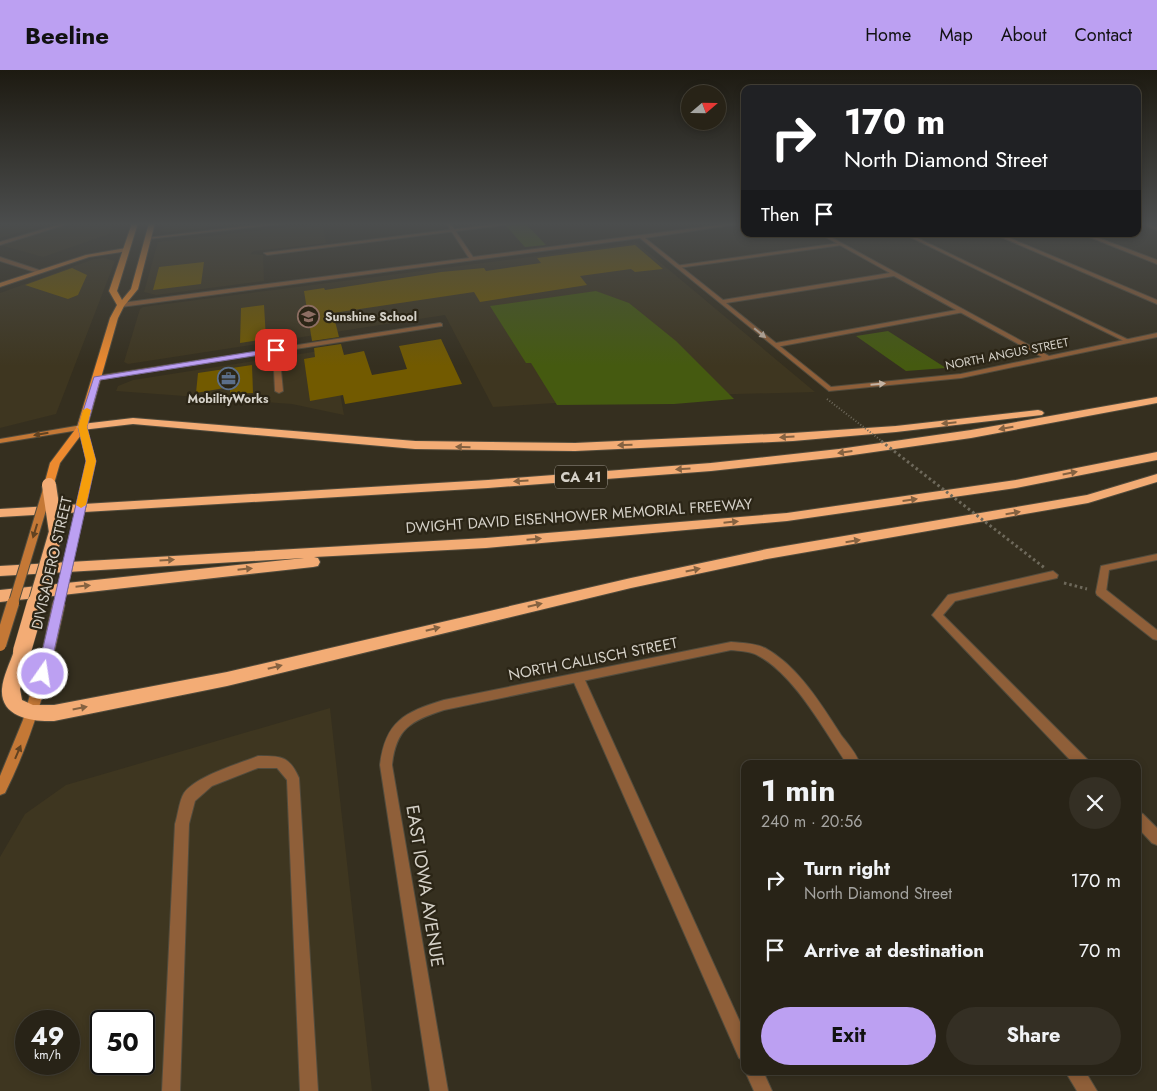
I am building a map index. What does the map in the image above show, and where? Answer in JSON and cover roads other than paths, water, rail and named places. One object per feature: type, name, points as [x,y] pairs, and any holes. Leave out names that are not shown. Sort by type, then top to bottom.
[{"type":"highway","points":[[82,427],[133,421],[416,445],[575,447],[793,437],[896,429],[1031,414],[1157,394]]},
{"type":"highway","name":"CA 41","points":[[0,513],[488,484],[712,467],[839,453],[971,434],[1157,400]]},
{"type":"highway","name":"DWIGHT DAVID EISENHOWER MEMORIAL FREEWAY","points":[[0,571],[118,562],[486,543],[787,517],[1016,484],[1157,456]]},
{"type":"highway","points":[[49,485],[56,532],[11,689],[14,704],[32,714],[54,713],[227,679],[631,583],[767,554],[1088,500],[1157,478]]},
{"type":"highway","points":[[0,596],[486,543]]},
{"type":"main road","points":[[0,286],[44,271]]},
{"type":"main road","points":[[121,271],[113,291],[121,304]]},
{"type":"main road","points":[[131,271],[136,280]]},
{"type":"main road","name":"DIVISADERO STREET","points":[[0,645],[56,463],[82,427],[114,318],[121,304],[134,289],[139,271]]},
{"type":"main road","points":[[0,441],[82,427]]},
{"type":"main road","name":"DIVISADERO STREET","points":[[0,789],[10,770],[32,714],[49,648],[91,461],[82,427]]},
{"type":"street","points":[[36,271],[40,272]]},
{"type":"street","points":[[121,304],[381,271]]},
{"type":"street","points":[[684,271],[776,346],[962,311]]},
{"type":"street","points":[[890,271],[1048,358]]},
{"type":"street","points":[[982,271],[1128,341]]},
{"type":"street","points":[[1083,271],[1157,302]]},
{"type":"street","points":[[722,302],[896,274]]},
{"type":"street","points":[[97,378],[440,325]]},
{"type":"street","name":"NORTH ANGUS STREET","points":[[776,346],[829,389],[961,376],[1157,335]]},
{"type":"street","points":[[276,350],[279,391]]},
{"type":"street","points":[[1157,557],[1104,568],[1101,592],[1157,636]]},
{"type":"street","points":[[1049,572],[952,598],[937,615],[1080,760]]},
{"type":"street","name":"NORTH CALLISCH STREET","points":[[432,708],[732,646],[760,650],[777,661],[790,674],[851,760]]},
{"type":"street","points":[[578,678],[741,1043]]},
{"type":"street","name":"EAST IOWA AVENUE","points":[[432,708],[414,716],[401,726],[389,744],[386,765],[439,1091]]},
{"type":"street","points":[[171,1091],[182,824],[189,797],[207,782],[258,762],[280,762],[293,778],[309,1091]]},
{"type":"street","points":[[1141,822],[1157,838]]},
{"type":"street","points":[[756,1075],[763,1091]]},
{"type":"street","points":[[1077,1075],[1088,1091]]},
{"type":"place","name":"Sunshine School","points":[[309,317]]},
{"type":"place","name":"MobilityWorks","points":[[228,378]]}]
